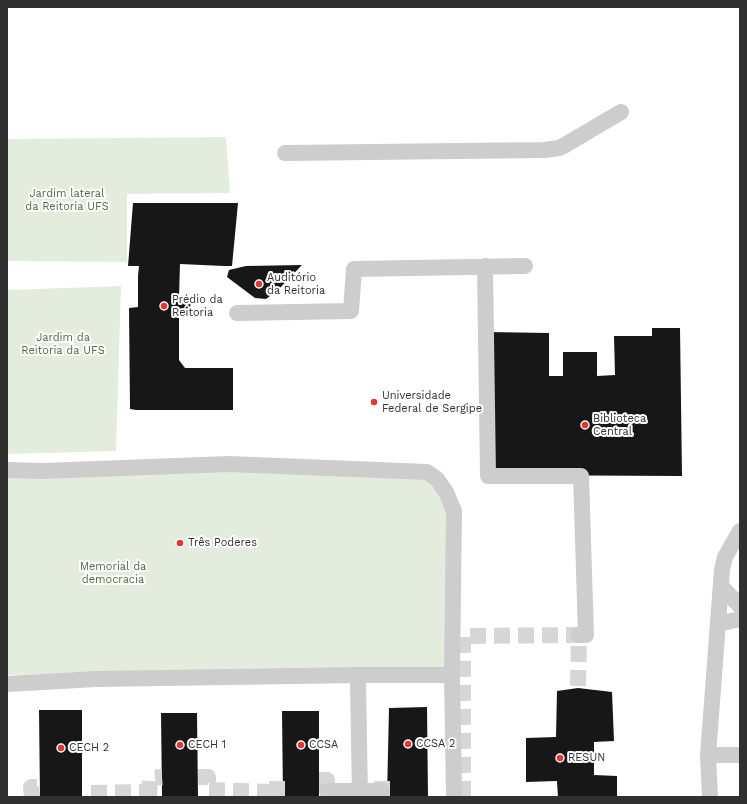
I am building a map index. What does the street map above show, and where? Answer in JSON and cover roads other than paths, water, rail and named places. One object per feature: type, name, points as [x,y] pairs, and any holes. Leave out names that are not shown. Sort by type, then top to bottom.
[{"type":"street","points":[[285,153],[544,150],[559,148],[621,112]]},
{"type":"street","points":[[485,266],[488,476],[581,476],[586,635],[579,635]]},
{"type":"street","points":[[237,313],[351,311],[354,269],[524,266]]},
{"type":"street","points":[[7,470],[43,471],[230,464],[427,472],[437,480],[446,492],[454,511],[452,675],[454,797]]},
{"type":"street","points":[[710,797],[708,755],[722,570],[729,551],[740,531]]},
{"type":"street","points":[[721,586],[740,606]]},
{"type":"street","points":[[718,624],[740,619]]},
{"type":"street","points":[[7,684],[96,679],[452,675]]},
{"type":"street","points":[[358,682],[360,794]]},
{"type":"street","points":[[718,755],[740,755]]},
{"type":"street","points":[[327,790],[360,794],[382,792]]},
{"type":"tunnel","points":[[463,797],[463,636],[579,635],[578,688]]},
{"type":"tunnel","points":[[149,797],[150,778],[162,777]]},
{"type":"tunnel","points":[[198,777],[208,777],[208,790],[277,792]]},
{"type":"tunnel","points":[[277,797],[277,780],[283,780]]},
{"type":"tunnel","points":[[319,780],[327,780],[327,797]]},
{"type":"tunnel","points":[[382,797],[382,780],[388,780]]},
{"type":"tunnel","points":[[32,797],[31,787],[40,787]]},
{"type":"tunnel","points":[[91,793],[149,792]]},
{"type":"place","name":"Auditório da Reitoria","points":[[259,284]]},
{"type":"place","name":"Prédio da Reitoria","points":[[164,306]]},
{"type":"place","name":"Universidade Federal de Sergipe","points":[[374,402]]},
{"type":"place","name":"Biblioteca Central","points":[[585,425]]},
{"type":"place","name":"Três Poderes","points":[[180,543]]},
{"type":"place","name":"CCSA 2","points":[[408,744]]},
{"type":"place","name":"CECH 1","points":[[180,745]]},
{"type":"place","name":"CCSA","points":[[301,745]]},
{"type":"place","name":"CECH 2","points":[[61,748]]},
{"type":"place","name":"RESUN","points":[[560,758]]},
{"type":"park label","name":"Jardim lateral da Reitoria UFS","points":[[67,200]]},
{"type":"park label","name":"Jardim da Reitoria da UFS","points":[[63,344]]},
{"type":"park label","name":"Memorial da democracia","points":[[113,573]]}]
